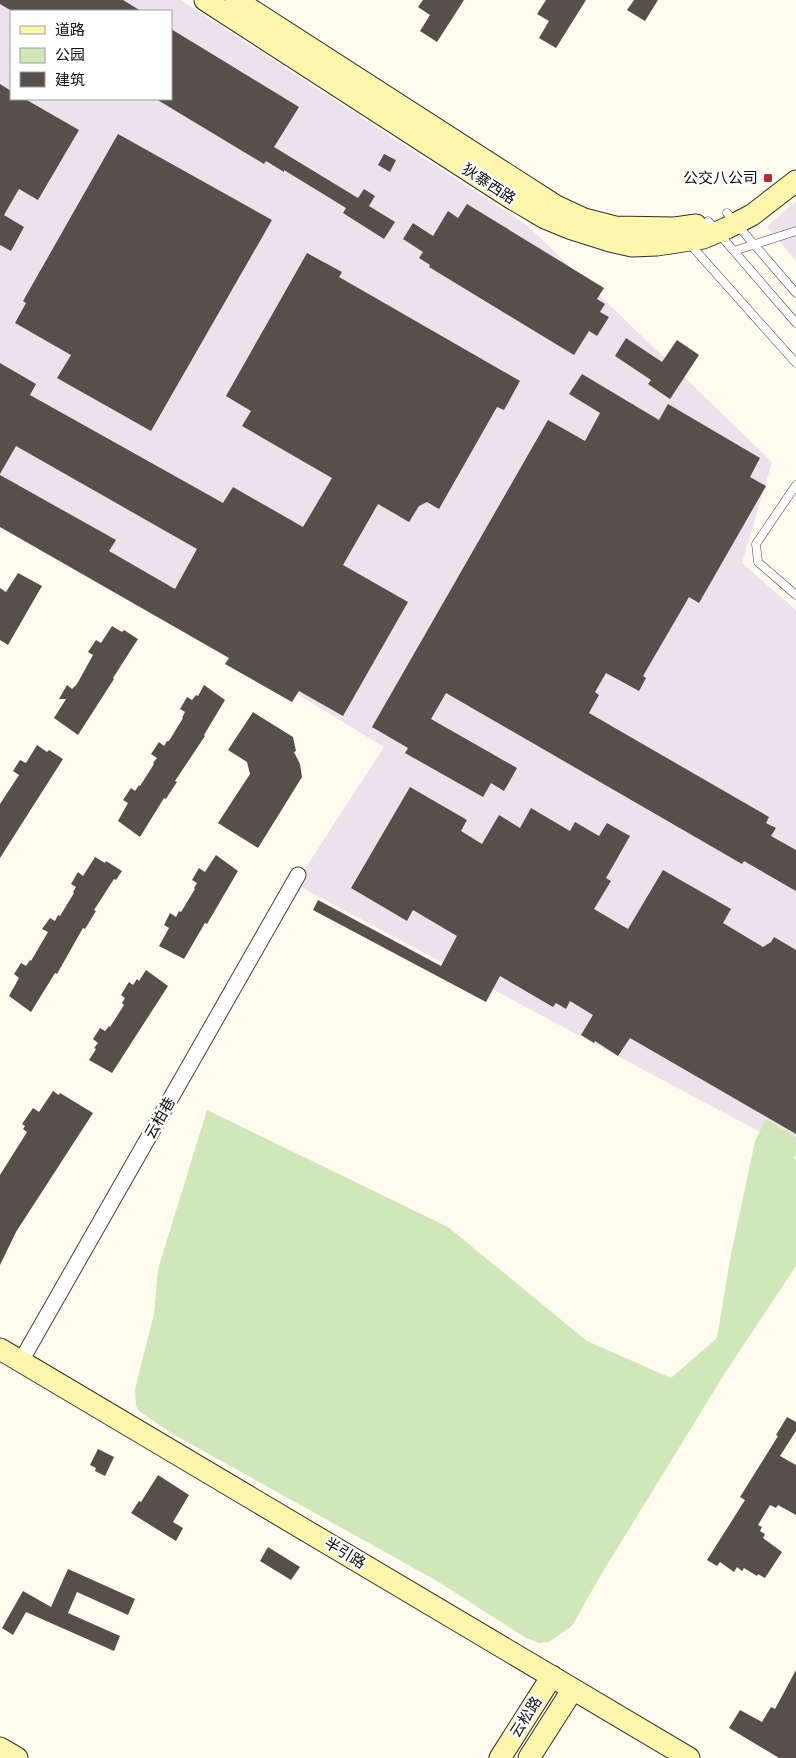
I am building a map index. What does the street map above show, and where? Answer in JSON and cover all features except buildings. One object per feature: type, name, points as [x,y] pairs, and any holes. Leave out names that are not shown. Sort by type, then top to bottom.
[{"type":"main road","name":"狄寨西路","points":[[205,0],[511,198],[545,218],[602,239],[632,246],[657,245],[680,234]]},
{"type":"main road","name":"狄寨西路","points":[[236,0],[556,206],[584,219],[615,227],[703,238],[796,164]]},
{"type":"main road","name":"狄寨西路","points":[[722,222],[752,215],[796,181]]},
{"type":"main road","name":"半引路","points":[[0,1348],[689,1758]]},
{"type":"main road","name":"云松路","points":[[500,1758],[552,1676]]},
{"type":"main road","name":"云松路","points":[[529,1758],[573,1689]]},
{"type":"main road","points":[[0,1748],[17,1758]]},
{"type":"street","name":"云柏巷","points":[[21,1361],[298,875]]},
{"type":"lane","points":[[722,222],[754,244],[796,293]]},
{"type":"lane","points":[[722,222],[734,251],[796,323]]},
{"type":"lane","points":[[734,251],[796,231]]},
{"type":"lane","points":[[680,234],[796,363]]},
{"type":"lane","points":[[796,484],[756,544],[758,562],[796,595]]},
{"type":"shaded area","points":[[0,0],[181,0],[528,226],[772,462],[742,563],[796,610],[796,1151],[295,884],[384,747],[0,514]]},
{"type":"shaded area","points":[[796,201],[796,261],[767,227]]},
{"type":"green space","points":[[207,1110],[448,1227],[587,1341],[671,1378],[717,1338],[730,1259],[755,1141],[766,1119],[796,1138],[796,1155],[794,1158],[796,1160],[796,1266],[725,1373],[599,1578],[572,1626],[549,1642],[539,1643],[526,1638],[437,1581],[171,1433],[139,1411],[136,1406],[135,1389],[154,1314],[158,1269]]},
{"type":"place","name":"公交八公司","points":[[768,178]]}]
